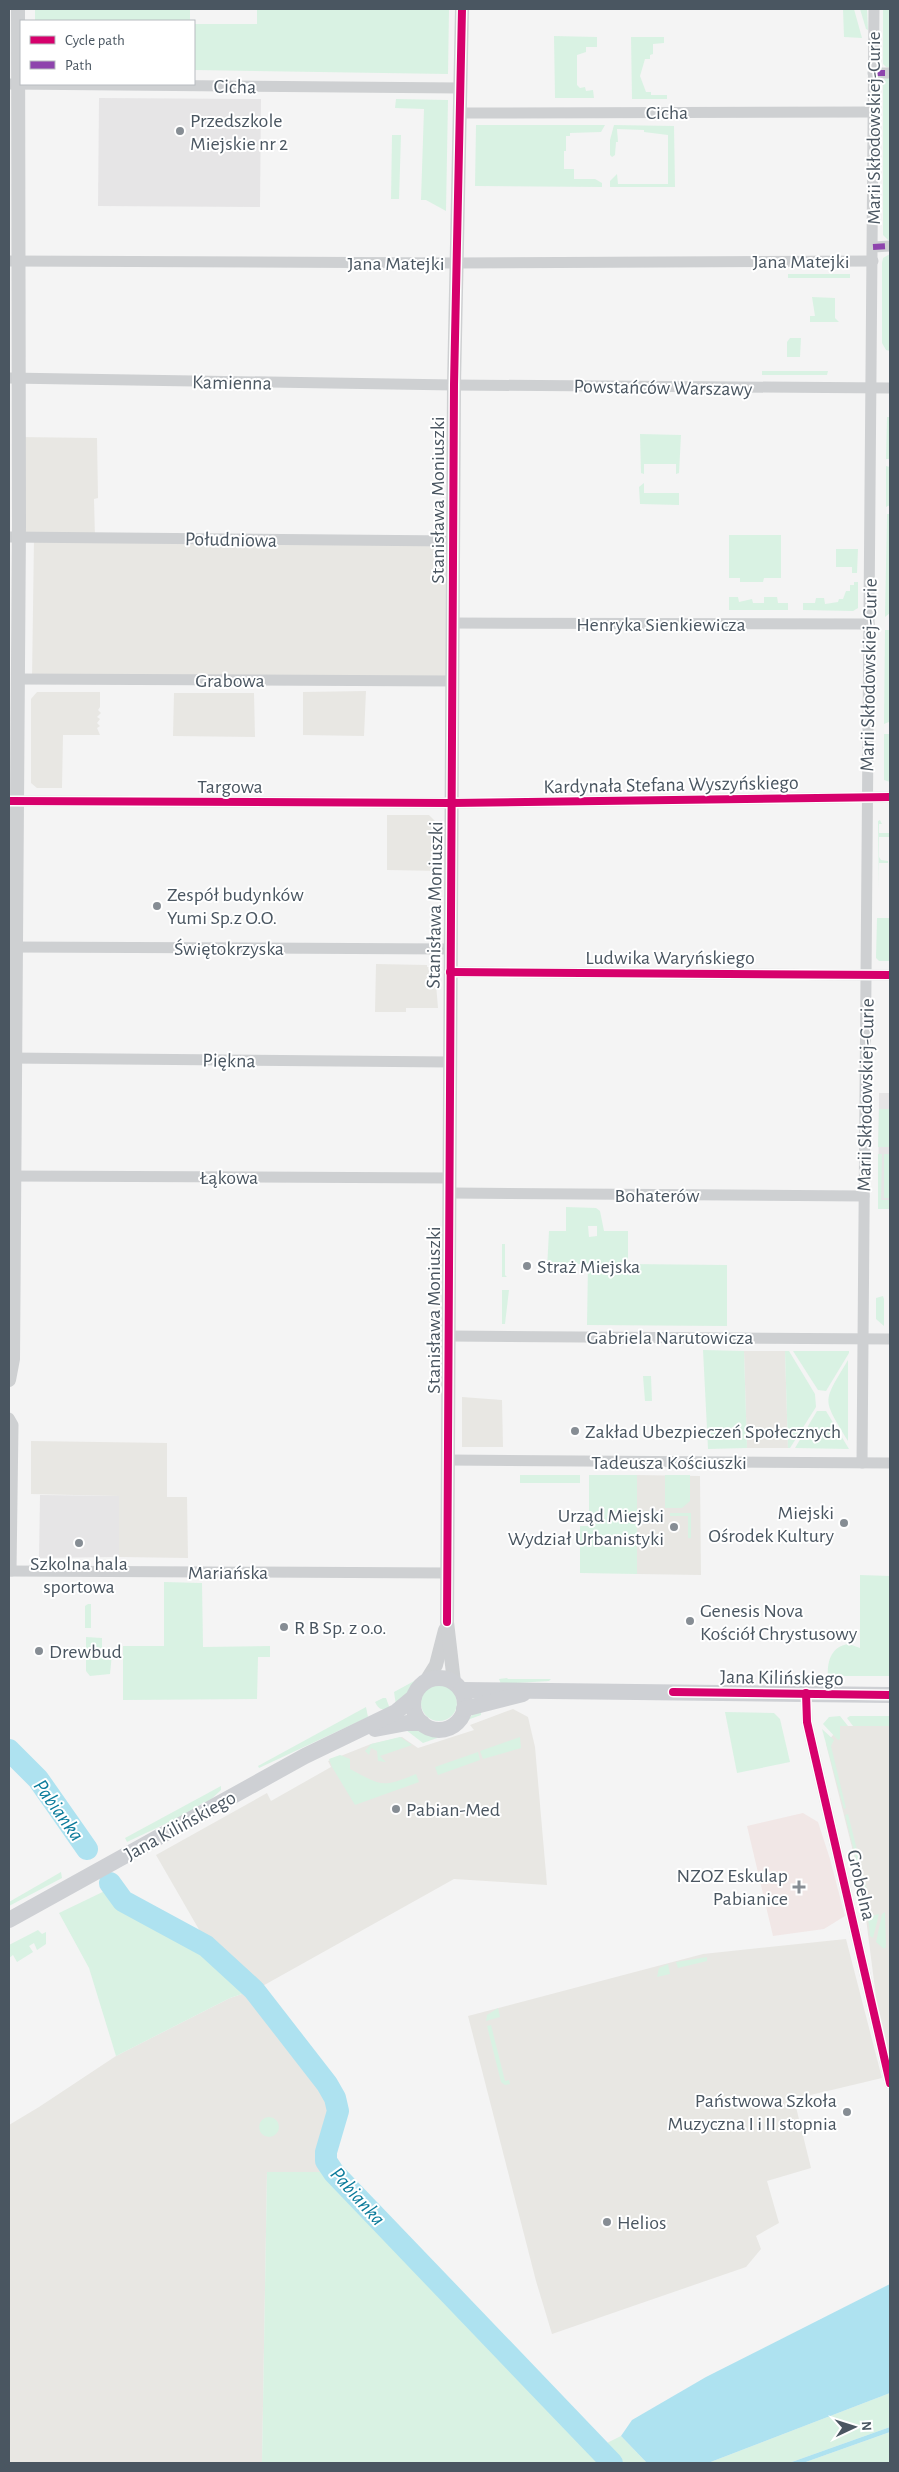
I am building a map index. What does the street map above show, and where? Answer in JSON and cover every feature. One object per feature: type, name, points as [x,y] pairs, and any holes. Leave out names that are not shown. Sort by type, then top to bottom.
[{"type":"main road","points":[[440,1678],[458,1686],[465,1703],[457,1722],[451,1727],[436,1729],[422,1723],[414,1711],[414,1697],[421,1685],[426,1681],[440,1678]]},
{"type":"main road","name":"Jana Kilińskiego","points":[[458,1686],[529,1692],[890,1695]]},
{"type":"main road","name":"Jana Kilińskiego","points":[[464,1709],[529,1692]]},
{"type":"main road","name":"Jana Kilińskiego","points":[[9,1919],[305,1756],[401,1709],[414,1697]]},
{"type":"main road","name":"Jana Kilińskiego","points":[[353,1734],[407,1723],[422,1723]]},
{"type":"street","points":[[9,1380],[13,1359],[11,1058],[14,537],[13,84],[18,9]]},
{"type":"street","name":"Stanisława Moniuszki","points":[[458,1686],[447,1622],[454,386],[462,9]]},
{"type":"street","name":"Marii Skłodowskiej-Curie","points":[[862,1463],[874,9]]},
{"type":"street","points":[[873,73],[890,73]]},
{"type":"street","name":"Cicha","points":[[125,85],[460,88]]},
{"type":"street","name":"Cicha","points":[[460,113],[873,112]]},
{"type":"street","name":"Marii Skłodowskiej-Curie","points":[[873,247],[890,246]]},
{"type":"street","name":"Jana Matejki","points":[[14,261],[456,263],[873,261]]},
{"type":"street","name":"Kamienna","points":[[13,378],[454,386]]},
{"type":"street","name":"Powstańców Warszawy","points":[[454,386],[890,388]]},
{"type":"street","name":"Południowa","points":[[14,537],[453,541]]},
{"type":"street","name":"Henryka Sienkiewicza","points":[[452,623],[869,624]]},
{"type":"street","name":"Grabowa","points":[[13,678],[452,681]]},
{"type":"street","name":"Kardynała Stefana Wyszyńskiego","points":[[452,803],[890,797]]},
{"type":"street","name":"Targowa","points":[[12,801],[452,803]]},
{"type":"street","name":"Świętokrzyska","points":[[12,947],[450,949]]},
{"type":"street","name":"Ludwika Waryńskiego","points":[[450,972],[890,975]]},
{"type":"street","name":"Piękna","points":[[11,1058],[449,1062]]},
{"type":"street","name":"Łąkowa","points":[[11,1176],[450,1178]]},
{"type":"street","name":"Bohaterów","points":[[450,1193],[864,1196]]},
{"type":"street","name":"Gabriela Narutowicza","points":[[449,1336],[890,1339]]},
{"type":"street","points":[[9,1418],[13,1425],[10,1571]]},
{"type":"street","name":"Tadeusza Kościuszki","points":[[448,1460],[890,1463]]},
{"type":"street","name":"Mariańska","points":[[10,1571],[448,1573]]},
{"type":"street","name":"Stanisława Moniuszki","points":[[426,1681],[436,1665],[447,1622]]},
{"type":"street","name":"Grobelna","points":[[806,1693],[809,1729],[890,2083]]},
{"type":"shaded area","name":"Przedszkole Miejskie nr 2","points":[[99,98],[261,99],[260,207],[98,206]]},
{"type":"shaded area","points":[[18,437],[97,438],[98,498],[94,499],[95,538],[453,541],[452,681],[32,679],[34,538],[18,537]]},
{"type":"shaded area","points":[[366,691],[364,736],[303,735],[303,692]]},
{"type":"shaded area","points":[[37,692],[100,692],[100,707],[98,710],[101,713],[97,717],[100,719],[97,723],[100,726],[97,728],[100,735],[63,735],[62,788],[37,788],[31,783],[31,699]]},
{"type":"shaded area","points":[[174,693],[254,693],[255,737],[173,736]]},
{"type":"shaded area","points":[[387,815],[429,815],[440,826],[440,871],[387,870]]},
{"type":"shaded area","points":[[376,964],[427,965],[427,967],[432,967],[435,972],[438,1008],[406,1008],[406,1012],[375,1012]]},
{"type":"shaded area","points":[[879,1093],[890,1093],[890,1209],[878,1209]]},
{"type":"shaded area","points":[[744,1351],[785,1351],[788,1448],[747,1448]]},
{"type":"shaded area","points":[[462,1397],[502,1400],[503,1447],[462,1447]]},
{"type":"shaded area","points":[[31,1441],[167,1443],[167,1497],[187,1497],[188,1558],[119,1557],[119,1496],[31,1494]]},
{"type":"shaded area","points":[[637,1475],[700,1476],[701,1575],[637,1574]]},
{"type":"shaded area","points":[[40,1495],[119,1496],[119,1557],[39,1558]]},
{"type":"shaded area","points":[[513,1709],[528,1717],[535,1747],[547,1885],[454,1879],[259,1988],[205,1940],[156,1855],[267,1793],[271,1801],[331,1767],[328,1761],[371,1744],[402,1737],[418,1748],[474,1730],[470,1725]]},
{"type":"shaded area","points":[[840,1726],[890,1726],[890,2058],[876,1997],[862,1887],[826,1744]]},
{"type":"shaded area","name":"NZOZ Eskulap Pabianice","points":[[803,1813],[818,1822],[845,1916],[824,1929],[773,1936],[747,1826]]},
{"type":"shaded area","points":[[846,1939],[882,2078],[794,2099],[811,2168],[767,2181],[779,2223],[756,2236],[761,2249],[746,2267],[552,2334],[536,2281],[468,2016],[703,1954]]},
{"type":"shaded area","points":[[254,1990],[327,2084],[335,2098],[338,2111],[326,2152],[326,2161],[334,2173],[267,2172],[262,2463],[9,2463],[9,2125],[116,2056],[230,1998]]},
{"type":"green space","points":[[35,9],[190,9],[190,20],[35,20]]},
{"type":"green space","points":[[257,9],[449,9],[448,74],[195,70],[195,24],[257,24]]},
{"type":"green space","points":[[843,9],[854,9],[862,38],[844,37]]},
{"type":"green space","points":[[860,9],[867,9],[868,30],[866,29]]},
{"type":"green space","points":[[883,9],[890,9],[890,68],[883,64]]},
{"type":"green space","points":[[554,36],[597,37],[597,47],[586,47],[586,52],[577,55],[577,85],[580,88],[585,87],[586,91],[593,90],[594,98],[555,98]]},
{"type":"green space","points":[[631,37],[664,37],[664,43],[653,44],[653,54],[650,55],[650,59],[645,59],[640,76],[646,92],[651,92],[651,95],[667,95],[667,99],[632,99]]},
{"type":"green space","points":[[890,77],[890,240],[888,240],[883,235],[883,82],[884,79]]},
{"type":"green space","points":[[396,99],[448,100],[446,211],[426,200],[421,200],[424,109],[395,108]]},
{"type":"green space","points":[[476,125],[605,125],[601,132],[570,133],[570,136],[566,136],[566,151],[564,151],[564,169],[574,169],[574,179],[595,179],[602,183],[602,187],[475,186]]},
{"type":"green space","points":[[614,125],[674,126],[675,187],[610,187],[610,181],[617,174],[618,184],[668,184],[668,135],[644,132],[644,130],[617,129],[618,142],[616,142],[615,155],[612,157],[610,155],[610,140]]},
{"type":"green space","points":[[392,135],[401,135],[399,199],[391,199]]},
{"type":"green space","points":[[890,254],[890,351],[886,350],[882,343],[882,263],[883,258]]},
{"type":"green space","points":[[788,274],[850,274],[850,278],[788,278]]},
{"type":"green space","points":[[812,297],[835,298],[835,318],[839,322],[810,322],[810,316],[815,316]]},
{"type":"green space","points":[[790,338],[801,338],[800,357],[787,357],[787,342]]},
{"type":"green space","points":[[762,371],[828,371],[827,375],[762,375]]},
{"type":"green space","points":[[887,417],[890,417],[890,459],[886,459]]},
{"type":"green space","points":[[640,434],[681,435],[679,473],[676,474],[676,464],[644,464],[644,474],[641,473]]},
{"type":"green space","points":[[886,466],[890,467],[890,505],[886,507]]},
{"type":"green space","points":[[644,483],[644,493],[679,493],[679,505],[640,504],[639,487]]},
{"type":"green space","points":[[887,514],[890,514],[890,613],[885,617]]},
{"type":"green space","points":[[729,535],[781,535],[781,578],[764,578],[763,582],[740,582],[740,578],[729,578]]},
{"type":"green space","points":[[836,549],[858,549],[857,573],[852,573],[852,567],[836,567]]},
{"type":"green space","points":[[854,582],[858,582],[858,608],[853,611],[803,610],[803,603],[815,603],[816,598],[824,598],[825,604],[838,602],[839,599],[843,599],[846,591],[850,591],[850,585],[854,585]]},
{"type":"green space","points":[[729,597],[738,597],[739,602],[752,599],[753,603],[764,603],[764,597],[777,597],[778,603],[788,603],[788,610],[729,610]]},
{"type":"green space","points":[[885,630],[890,630],[890,713],[889,722],[884,724]]},
{"type":"green space","points":[[884,734],[890,734],[890,782],[884,780]]},
{"type":"green space","points":[[880,820],[882,824],[879,824],[879,833],[889,833],[889,837],[879,837],[879,857],[881,860],[888,861],[888,863],[879,863],[879,890],[878,821]]},
{"type":"green space","points":[[877,918],[890,918],[890,961],[879,961],[876,958]]},
{"type":"green space","points":[[879,1109],[890,1109],[890,1147],[878,1147]]},
{"type":"green space","points":[[878,1154],[882,1154],[881,1200],[890,1200],[890,1209],[878,1209]]},
{"type":"green space","points":[[884,1154],[890,1154],[890,1198],[884,1198]]},
{"type":"green space","points":[[566,1207],[596,1208],[600,1211],[604,1231],[628,1231],[628,1264],[727,1265],[727,1326],[587,1325],[588,1264],[547,1264],[549,1231],[566,1231]],"holes":[[[588,1226],[597,1226],[597,1236],[589,1237]]]},
{"type":"green space","points":[[502,1244],[505,1244],[505,1275],[507,1277],[502,1277]]},
{"type":"green space","points":[[502,1290],[509,1290],[505,1324],[502,1324]]},
{"type":"green space","points":[[883,1296],[884,1326],[876,1319],[876,1298]]},
{"type":"green space","points":[[703,1350],[744,1351],[747,1448],[708,1449]]},
{"type":"green space","points":[[785,1351],[789,1351],[815,1394],[816,1407],[790,1448],[788,1448]]},
{"type":"green space","points":[[793,1351],[849,1351],[849,1353],[826,1391],[818,1390]]},
{"type":"green space","points":[[848,1360],[848,1441],[833,1416],[828,1400],[833,1385]]},
{"type":"green space","points":[[643,1376],[651,1376],[652,1401],[645,1401]]},
{"type":"green space","points":[[817,1411],[826,1411],[849,1449],[795,1448]]},
{"type":"green space","points":[[520,1475],[580,1475],[580,1483],[520,1483]]},
{"type":"green space","points":[[589,1475],[637,1475],[637,1574],[580,1573],[580,1526],[589,1526]]},
{"type":"green space","points":[[665,1475],[690,1475],[690,1501],[682,1508],[665,1508]]},
{"type":"green space","points":[[670,1513],[691,1513],[691,1538],[688,1538],[688,1516],[670,1516]]},
{"type":"green space","points":[[860,1575],[890,1576],[890,1676],[828,1676],[830,1659],[838,1648],[849,1644],[860,1648]]},
{"type":"green space","points":[[164,1582],[202,1583],[203,1647],[270,1646],[270,1657],[258,1657],[257,1699],[123,1700],[123,1646],[164,1646]]},
{"type":"green space","points":[[91,1604],[91,1628],[85,1628],[85,1606]]},
{"type":"green space","points":[[86,1637],[102,1638],[102,1654],[112,1654],[110,1674],[90,1676],[86,1671]]},
{"type":"green space","points":[[499,1679],[551,1679],[549,1681],[501,1684]]},
{"type":"green space","points":[[416,1680],[406,1698],[396,1705],[394,1692]]},
{"type":"green space","points":[[439,1685],[452,1690],[457,1703],[452,1716],[439,1721],[426,1716],[421,1703],[426,1690]]},
{"type":"green space","points":[[386,1698],[390,1709],[381,1709],[376,1705],[375,1702]]},
{"type":"green space","points":[[366,1707],[368,1717],[259,1768],[258,1766]]},
{"type":"green space","points":[[481,1709],[481,1715],[470,1719],[457,1731],[423,1743],[406,1730],[411,1729],[436,1735],[447,1734]]},
{"type":"green space","points":[[725,1712],[774,1713],[780,1719],[790,1762],[737,1773]]},
{"type":"green space","points":[[840,1716],[848,1726],[840,1726],[840,1739],[838,1740],[823,1724],[829,1717]]},
{"type":"green space","points":[[850,1716],[890,1716],[890,1726],[853,1726],[847,1718]]},
{"type":"green space","points":[[822,1729],[834,1740],[831,1746],[846,1808],[844,1809]]},
{"type":"green space","points":[[400,1737],[412,1745],[380,1756],[386,1762],[378,1761],[377,1751],[371,1748],[369,1755],[365,1751],[371,1744]]},
{"type":"green space","points":[[520,1737],[521,1748],[483,1759],[480,1751]]},
{"type":"green space","points":[[478,1752],[480,1760],[438,1775],[435,1767]]},
{"type":"green space","points":[[340,1755],[350,1759],[350,1769],[376,1782],[396,1782],[416,1774],[419,1782],[355,1805],[329,1759]]},
{"type":"green space","points":[[221,1786],[221,1790],[207,1803],[204,1802],[186,1814],[127,1842],[125,1838]]},
{"type":"green space","points":[[848,1814],[867,1890],[864,1891],[845,1815]]},
{"type":"green space","points":[[61,1872],[62,1878],[9,1906],[9,1902]]},
{"type":"green space","points":[[113,1887],[123,1901],[206,1946],[254,1990],[230,1998],[116,2056],[89,1968],[59,1913]]},
{"type":"green space","points":[[885,1912],[886,1947],[884,1949],[876,1942],[882,1914]]},
{"type":"green space","points":[[879,1914],[873,1938],[870,1936],[868,1917]]},
{"type":"green space","points":[[38,1930],[42,1934],[46,1932],[46,1944],[37,1950],[34,1943],[29,1946],[33,1952],[17,1962],[13,1955],[9,1958],[9,1945]]},
{"type":"green space","points":[[707,1957],[707,1961],[678,1968],[676,1962]]},
{"type":"green space","points":[[668,1964],[670,1974],[657,1977],[659,1968]]},
{"type":"green space","points":[[498,2008],[500,2017],[486,2021],[487,2015]]},
{"type":"green space","points":[[491,2025],[505,2081],[509,2080],[510,2084],[505,2085],[501,2082],[487,2026]]},
{"type":"green space","points":[[269,2117],[276,2120],[279,2127],[276,2134],[269,2137],[262,2134],[259,2127],[262,2120]]},
{"type":"green space","points":[[267,2172],[335,2172],[597,2448],[621,2436],[647,2463],[262,2463]]},
{"type":"green space","points":[[890,2393],[890,2427],[789,2463],[708,2463]]},
{"type":"green space","points":[[890,2432],[890,2463],[803,2463]]},
{"type":"water","points":[[890,2284],[890,2393],[708,2463],[647,2463],[621,2436],[632,2420],[706,2377]]},
{"type":"water","points":[[890,2427],[890,2432],[803,2463],[789,2463]]},
{"type":"waterway","name":"Pabianka","points":[[9,1750],[38,1779],[87,1849]]},
{"type":"waterway","name":"Pabianka","points":[[110,1883],[123,1901],[206,1946],[254,1990],[327,2084],[335,2098],[338,2111],[326,2152],[326,2161],[334,2173],[612,2463]]},
{"type":"marked path","points":[[873,73],[890,73]]},
{"type":"marked path","points":[[873,247],[890,246]]},
{"type":"cycle path","points":[[447,1622],[454,385],[462,9]]},
{"type":"cycle path","points":[[9,801],[451,803],[890,797]]},
{"type":"cycle path","points":[[450,972],[890,975]]},
{"type":"cycle path","points":[[673,1692],[890,1695]]},
{"type":"cycle path","points":[[806,1693],[807,1722],[890,2083]]},
{"type":"place","name":"Przedszkole Miejskie nr 2","points":[[180,131]]},
{"type":"place","name":"Zespół budynków Yumi Sp.z O.O.","points":[[157,906]]},
{"type":"place","name":"Straż Miejska","points":[[527,1266]]},
{"type":"place","name":"Zakład Ubezpieczeń Społecznych","points":[[575,1431]]},
{"type":"place","name":"Miejski Ośrodek Kultury","points":[[844,1523]]},
{"type":"place","name":"Urząd Miejski Wydział Urbanistyki","points":[[674,1527]]},
{"type":"place","name":"Szkolna hala sportowa","points":[[79,1543]]},
{"type":"place","name":"Genesis Nova Kościół Chrystusowy","points":[[690,1621]]},
{"type":"place","name":"R B Sp. z o.o.","points":[[284,1627]]},
{"type":"place","name":"Drewbud","points":[[39,1651]]},
{"type":"place","name":"Pabian-Med","points":[[396,1809]]},
{"type":"place","name":"NZOZ Eskulap Pabianice","points":[[799,1887]]},
{"type":"place","name":"Państwowa Szkoła Muzyczna I i II stopnia","points":[[847,2112]]},
{"type":"place","name":"Helios","points":[[607,2222]]}]
